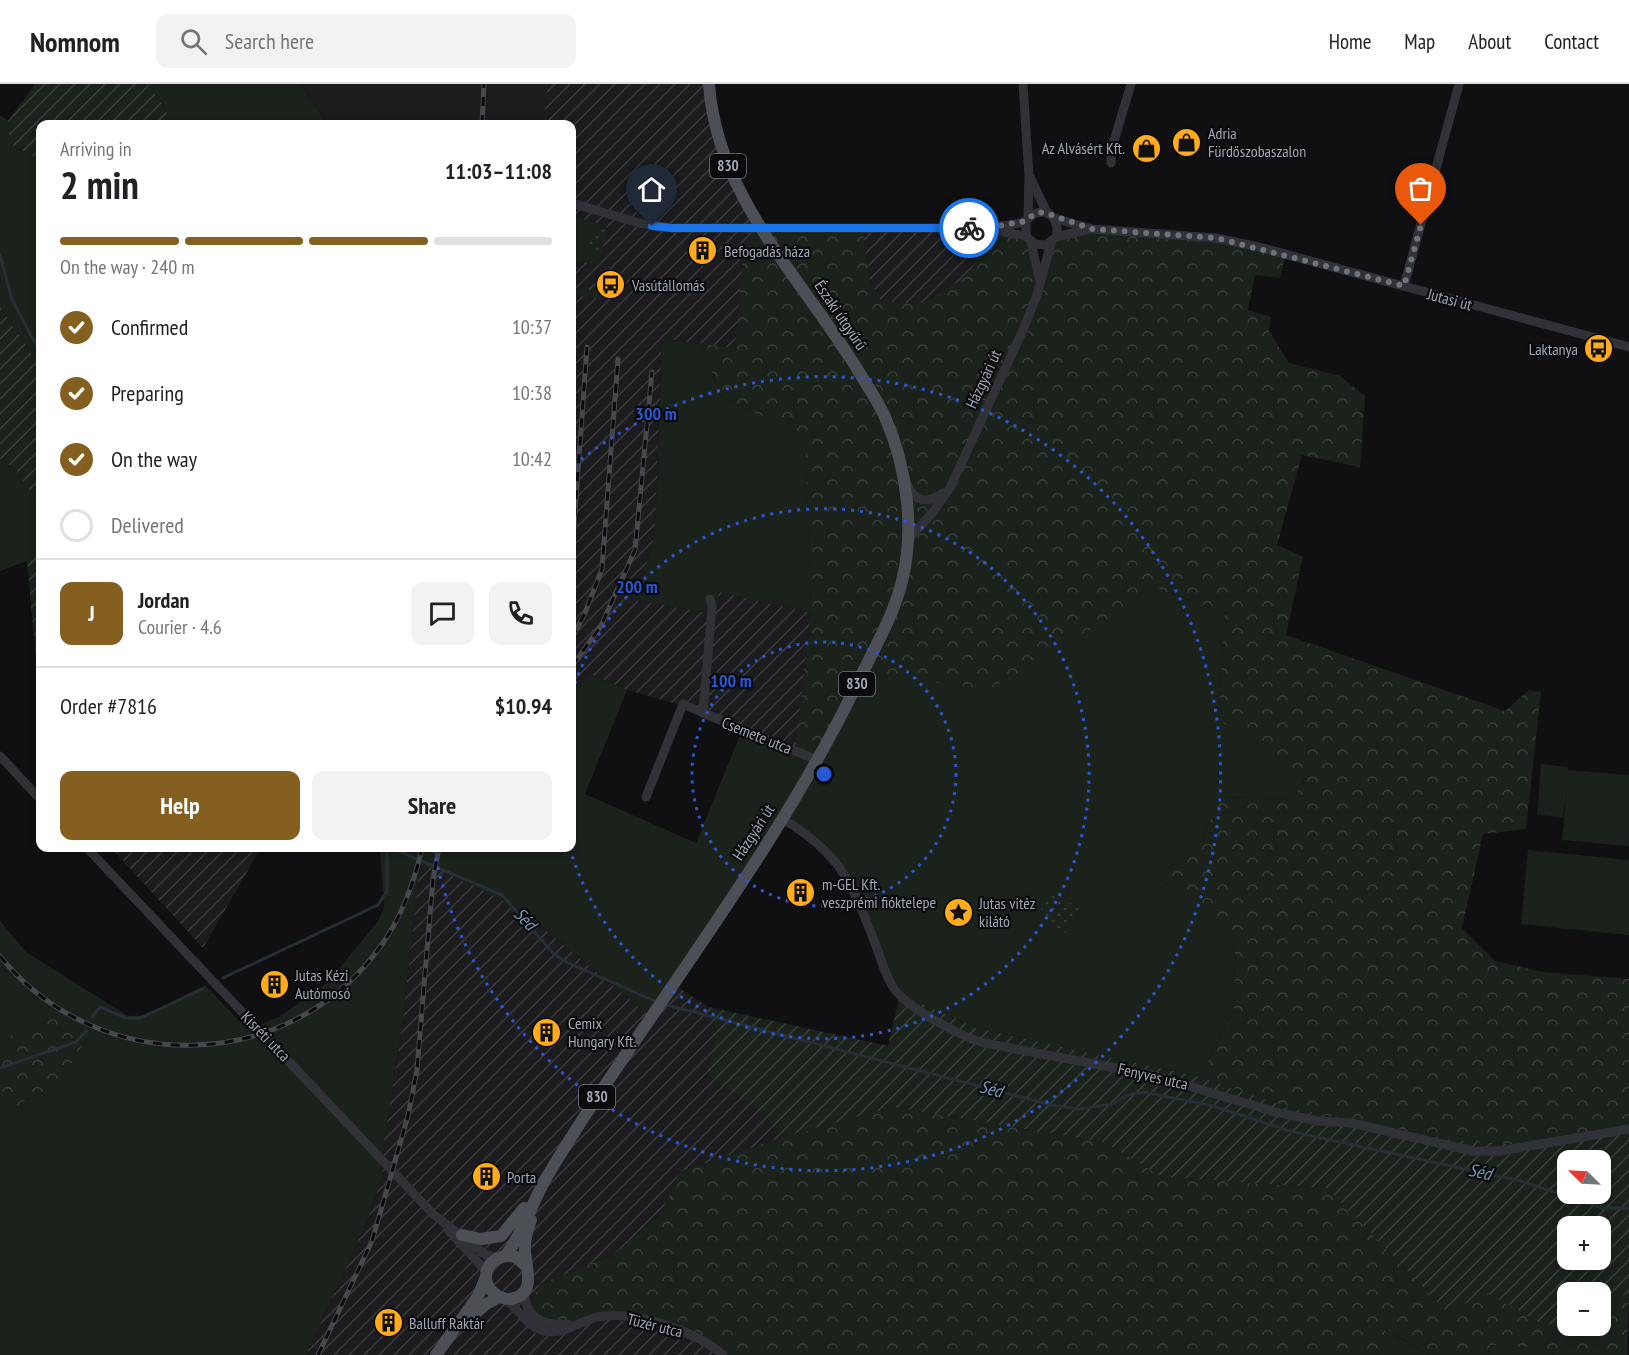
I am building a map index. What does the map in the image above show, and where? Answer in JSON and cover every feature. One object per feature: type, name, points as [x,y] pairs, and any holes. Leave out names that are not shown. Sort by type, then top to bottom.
[{"type":"main road","name":"Északi útgyűrű","points":[[709,84],[720,144],[734,179],[759,228],[838,336],[879,405],[893,438],[904,479],[907,541]]},
{"type":"main road","name":"Házgyári út","points":[[502,1256],[546,1178],[783,819],[817,760],[840,719],[894,605],[904,572],[907,541]]},
{"type":"main road","name":"Házgyári út","points":[[527,1267],[524,1246],[546,1178]]},
{"type":"main road","points":[[462,1235],[481,1239],[501,1236],[546,1178]]},
{"type":"main road","points":[[502,1256],[516,1257],[527,1267]]},
{"type":"main road","name":"830","points":[[436,1355],[478,1296],[491,1263],[502,1256]]},
{"type":"main road","name":"830","points":[[444,1343],[478,1310],[503,1298],[516,1297],[525,1290],[529,1281],[527,1267]]},
{"type":"main road","points":[[486,1275],[492,1292],[503,1298]]},
{"type":"street","points":[[1023,84],[1029,176],[1028,239],[1040,280]]},
{"type":"street","points":[[1111,163],[1111,151],[1131,84]]},
{"type":"street","points":[[1404,286],[1457,85]]},
{"type":"street","points":[[1029,176],[1058,227],[1053,240]]},
{"type":"street","name":"Jutasi út","points":[[576,204],[658,227],[987,228],[1027,219],[1037,213],[1092,229],[1216,238],[1629,347]]},
{"type":"street","name":"Jutasi út","points":[[987,228],[1028,239],[1042,246],[1053,240],[1092,229]]},
{"type":"street","name":"Házgyári út","points":[[907,541],[933,512],[950,488],[1023,330],[1053,240]]},
{"type":"street","points":[[904,479],[913,496],[925,500],[933,500],[950,488]]},
{"type":"street","name":"Csemete utca","points":[[710,599],[712,606],[704,713],[817,760]]},
{"type":"street","points":[[646,797],[683,704],[704,713]]},
{"type":"street","points":[[0,756],[36,794]]},
{"type":"street","name":"Fenyves utca","points":[[783,819],[819,843],[843,870],[895,989],[962,1036],[984,1043],[1153,1075],[1275,1112],[1318,1121],[1351,1123],[1473,1151],[1500,1151],[1629,1129]]},
{"type":"street","name":"Kisréti utca","points":[[91,852],[444,1224],[486,1275]]},
{"type":"street","name":"Kisréti utca","points":[[444,1224],[462,1235],[486,1255],[502,1256]]},
{"type":"street","name":"Tüzér utca","points":[[525,1290],[528,1309],[539,1322],[551,1325],[615,1316],[658,1323],[705,1341],[723,1355]]},
{"type":"street","name":"Tüzér utca","points":[[503,1298],[530,1324],[545,1332],[557,1331],[581,1322]]},
{"type":"shaded area","points":[[300,84],[547,84],[544,120],[324,120]]},
{"type":"shaded area","points":[[547,84],[708,84],[719,140],[761,226],[744,247],[735,348],[662,339],[655,535],[636,600],[714,614],[718,591],[811,613],[795,752],[684,706],[627,690],[592,675],[576,687],[576,120],[544,120]]},
{"type":"shaded area","points":[[862,225],[983,227],[983,255],[960,281],[920,304],[881,302],[870,281]]},
{"type":"shaded area","points":[[115,852],[259,852],[203,948]]},
{"type":"shaded area","points":[[420,863],[445,871],[523,911],[651,1017],[673,984],[709,1007],[717,1033],[707,1074],[762,1113],[783,1137],[680,1172],[660,1215],[612,1256],[540,1284],[523,1323],[583,1325],[606,1319],[630,1321],[670,1328],[722,1355],[306,1355],[364,1228],[383,1174],[384,1139],[401,1034]]},
{"type":"green space","points":[[35,84],[149,84],[173,120],[36,120],[36,158],[10,144],[8,121]]},
{"type":"green space","points":[[149,84],[300,84],[324,120],[173,120]]},
{"type":"green space","points":[[0,115],[8,121],[10,144],[36,158],[36,360],[0,307]]},
{"type":"green space","points":[[576,216],[607,227],[599,264],[576,261]]},
{"type":"green space","points":[[595,225],[605,229],[598,251],[588,247]]},
{"type":"green space","points":[[862,225],[870,281],[882,302],[920,304],[960,281],[983,255],[983,227],[1025,237],[1038,276],[1057,238],[1101,229],[1217,236],[1286,253],[1280,278],[1255,275],[1248,310],[1271,317],[1269,331],[1289,363],[1340,376],[1365,396],[1360,467],[1302,455],[1277,545],[1303,557],[1286,635],[1505,711],[1529,690],[1541,692],[1526,829],[1483,834],[1462,928],[1495,961],[1543,972],[1629,979],[1629,1125],[1520,1145],[1452,1140],[1290,1108],[1200,1077],[1234,1010],[1235,947],[1194,899],[1156,878],[1201,843],[1219,797],[1291,799],[1306,778],[1280,758],[1218,720],[1225,613],[1159,589],[989,690],[865,672],[815,760],[795,752],[811,613],[805,436],[721,397],[702,344],[735,348],[744,247],[752,234],[761,226]]},
{"type":"green space","points":[[576,288],[613,292],[604,299],[576,296]]},
{"type":"green space","points":[[0,307],[36,360],[36,500],[16,470],[0,458]]},
{"type":"green space","points":[[662,339],[702,344],[721,397],[805,436],[811,613],[719,592],[714,614],[636,600],[655,535]]},
{"type":"green space","points":[[0,458],[16,470],[36,496],[36,553],[27,561],[0,571]]},
{"type":"green space","points":[[36,553],[36,659],[27,561]]},
{"type":"green space","points":[[1159,589],[1225,613],[1218,720],[1280,758],[1306,777],[1291,799],[1219,797],[1201,843],[1156,878],[1194,899],[1235,947],[1234,1010],[1200,1077],[976,1028],[900,994],[895,989],[843,869],[783,817],[651,1017],[523,911],[445,871],[420,864],[401,1034],[384,1139],[383,1174],[364,1228],[306,1355],[0,1355],[0,1115],[60,1082],[5,1039],[0,1040],[0,921],[26,952],[128,1016],[146,1015],[205,985],[247,1029],[279,1017],[328,982],[378,921],[384,908],[380,852],[576,852],[576,687],[592,675],[627,690],[585,794],[696,843],[742,730],[815,760],[865,672],[1094,626]]},
{"type":"green space","points":[[1541,764],[1568,767],[1568,770],[1629,775],[1629,846],[1562,840],[1567,788],[1563,817],[1537,815]]},
{"type":"green space","points":[[1528,850],[1629,860],[1629,935],[1521,924]]},
{"type":"green space","points":[[1051,892],[1079,908],[1065,933],[1037,917]]},
{"type":"green space","points":[[900,994],[976,1028],[1200,1077],[1290,1108],[1452,1140],[1520,1145],[1629,1125],[1629,1293],[1611,1300],[1611,1282],[1557,1282],[1557,1321],[1546,1326],[1487,1293],[1447,1312],[1327,1188],[1163,1177],[1104,1142],[893,1107],[783,1137],[762,1113],[707,1074],[717,1033],[709,1007],[888,1046]]},
{"type":"green space","points":[[50,1015],[79,1028],[81,1047],[60,1082],[0,1115],[0,1040]]},
{"type":"green space","points":[[893,1107],[1104,1142],[1163,1177],[1327,1188],[1447,1312],[1487,1292],[1546,1325],[1557,1321],[1557,1336],[1611,1336],[1611,1300],[1629,1293],[1627,1355],[1555,1355],[1543,1354],[1527,1347],[1489,1345],[1488,1355],[1429,1355],[1386,1329],[1377,1355],[722,1355],[681,1334],[634,1320],[603,1320],[545,1336],[536,1334],[523,1323],[540,1284],[612,1256],[660,1215],[680,1172],[783,1137]]},
{"type":"green space","points":[[1385,1329],[1429,1355],[1377,1355]]},
{"type":"green space","points":[[1489,1345],[1527,1347],[1543,1354],[1555,1355],[1488,1355]]},
{"type":"waterway","name":"Séd","points":[[0,255],[12,300],[36,345]]},
{"type":"waterway","points":[[223,978],[378,905],[387,891],[387,852]]},
{"type":"waterway","name":"Séd","points":[[400,852],[502,895],[553,953],[566,962],[657,1002]]},
{"type":"waterway","points":[[92,1017],[100,1007],[126,1018],[140,1018],[203,989]]},
{"type":"waterway","name":"Séd","points":[[663,1004],[1052,1105],[1079,1109],[1112,1104],[1128,1095],[1143,1092],[1213,1106],[1293,1132],[1521,1181],[1602,1208],[1629,1208]]},
{"type":"waterway","points":[[0,1068],[76,1042],[87,1030]]},
{"type":"railway","points":[[482,120],[484,84]]},
{"type":"railway","points":[[576,498],[587,347]]},
{"type":"railway","points":[[576,630],[602,569],[618,359]]},
{"type":"railway","points":[[576,660],[601,626],[635,550],[652,372]]},
{"type":"railway","points":[[0,956],[41,996],[88,1024],[139,1041],[192,1045],[245,1038],[296,1020],[341,989],[388,936],[411,887],[421,852]]},
{"type":"railway","points":[[318,1355],[372,1241],[408,1116],[417,1070],[433,879],[438,852]]},
{"type":"way so far","points":[[969,228],[987,228],[1026,221],[1034,214],[1043,212],[1054,218],[1092,229],[1216,238],[1259,247],[1404,286],[1421,225]]},
{"type":"place","name":"Adria Fürdőszobaszalon","points":[[1187,142]]},
{"type":"place","name":"Az Alvásért Kft.","points":[[1146,148]]},
{"type":"place","name":"Befogadás háza","points":[[703,251]]},
{"type":"place","name":"Vasútállomás","points":[[611,285]]},
{"type":"place","name":"Laktanya","points":[[1599,349]]},
{"type":"place","name":"m-GEL Kft. veszprémi fióktelepe","points":[[801,893]]},
{"type":"place","name":"Jutas vitéz kilátó","points":[[958,912]]},
{"type":"place","name":"Jutas Kézi Autómosó","points":[[274,984]]},
{"type":"place","name":"Cemix Hungary Kft.","points":[[547,1032]]},
{"type":"place","name":"Porta","points":[[486,1177]]},
{"type":"place","name":"Balluff Raktár","points":[[388,1323]]},
{"type":"route","points":[[652,226],[672,228],[969,228]]}]
